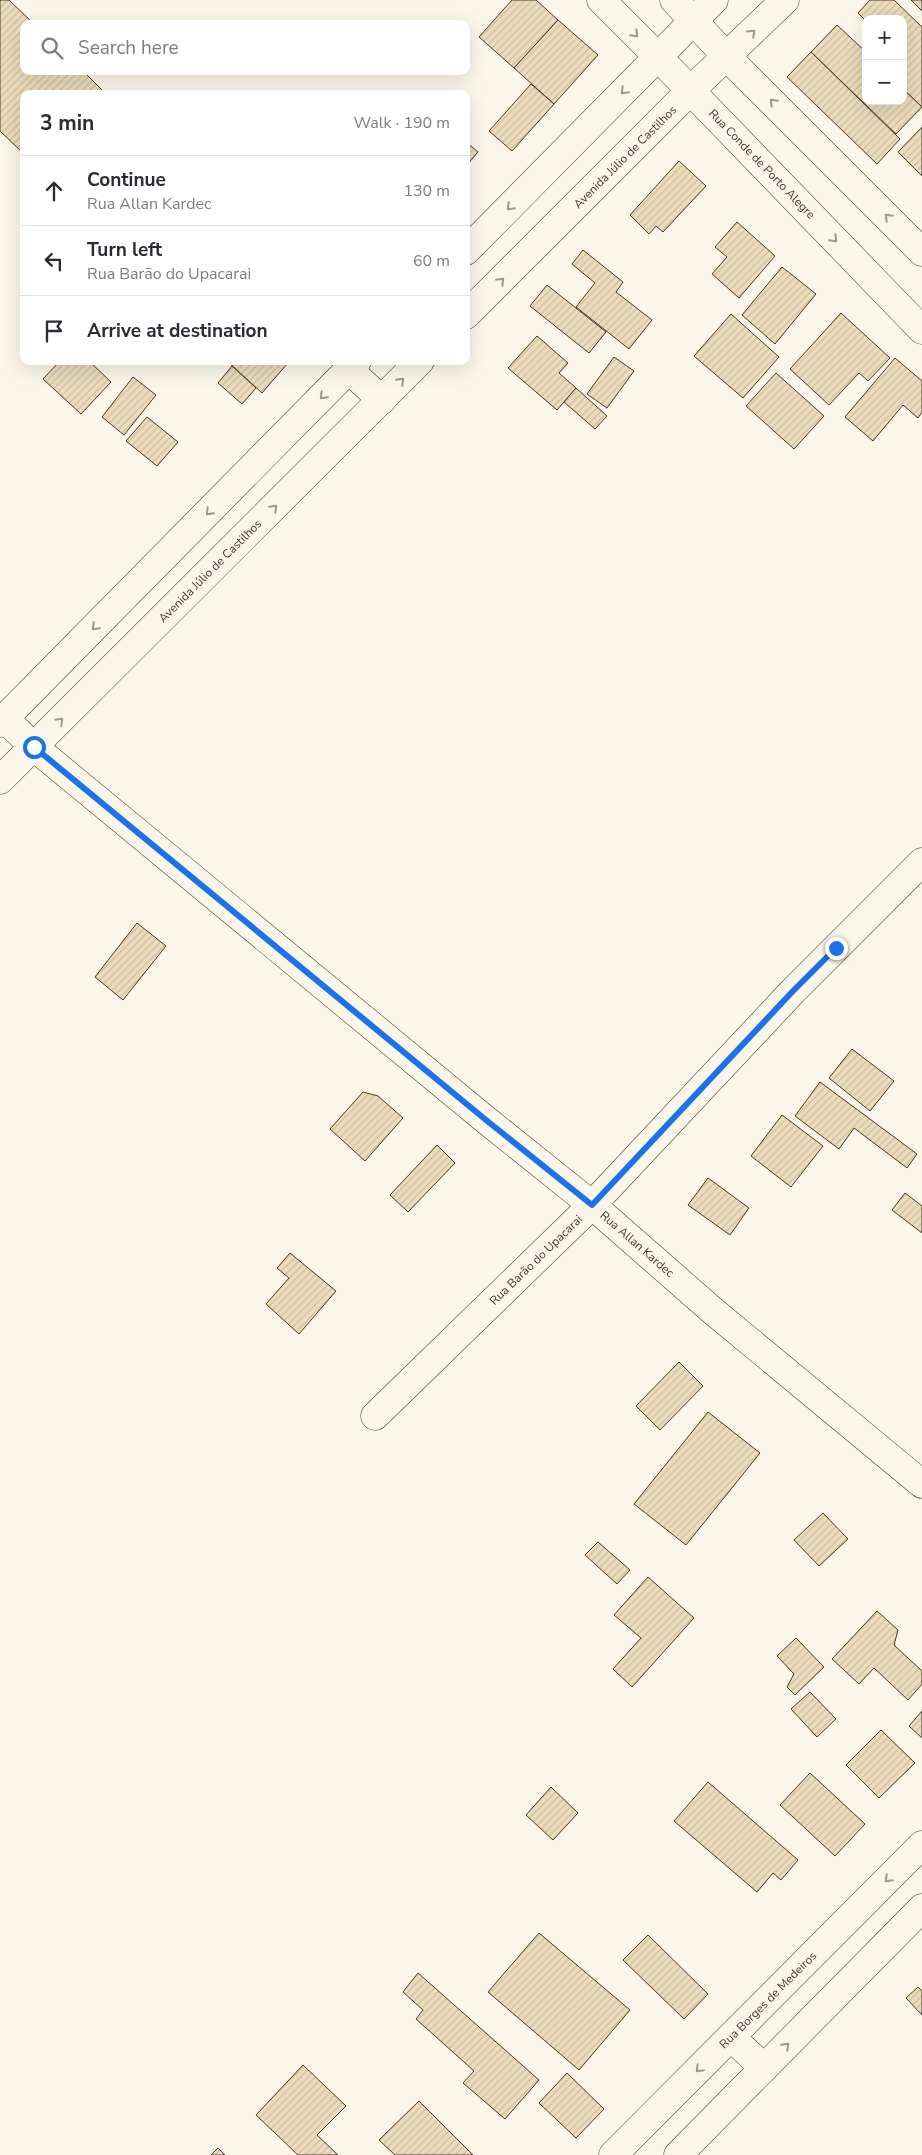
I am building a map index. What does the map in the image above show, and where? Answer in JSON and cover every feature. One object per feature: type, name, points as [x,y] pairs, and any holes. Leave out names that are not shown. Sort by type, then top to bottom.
[{"type":"street","name":"Rua Conde de Porto Alegre","points":[[601,0],[691,90],[922,330]]},
{"type":"street","points":[[674,0],[727,57],[922,252]]},
{"type":"street","points":[[470,247],[714,0]]},
{"type":"street","name":"Avenida Júlio de Castilhos","points":[[470,311],[691,90],[785,0]]},
{"type":"street","name":"Avenida Júlio de Castilhos","points":[[0,780],[416,365]]},
{"type":"street","points":[[2,721],[353,366],[382,400]]},
{"type":"street","name":"Rua Allan Kardec","points":[[2,721],[486,1120],[592,1205],[713,1311],[922,1484]]},
{"type":"street","name":"Rua Barão do Upacarai","points":[[375,1416],[592,1205],[793,991],[922,862]]},
{"type":"street","name":"Rua Borges de Medeiros","points":[[614,2155],[922,1844]]},
{"type":"street","points":[[678,2155],[922,1908]]},
{"type":"street","points":[[731,2037],[764,2068]]},
{"type":"building","points":[[0,0],[9,0],[30,20],[20,20],[20,75],[87,75],[102,90],[20,90],[20,150],[0,131]]},
{"type":"building","points":[[512,0],[536,0],[558,20],[514,68],[479,37]]},
{"type":"building","points":[[870,0],[894,0],[922,27],[922,107],[907,93],[907,15],[862,15],[862,17],[858,13]]},
{"type":"building","points":[[911,0],[922,0],[922,11]]},
{"type":"building","points":[[558,20],[598,55],[554,104],[514,68]]},
{"type":"building","points":[[837,25],[862,48],[862,101],[811,52]]},
{"type":"building","points":[[811,52],[862,102],[862,105],[865,105],[900,139],[877,164],[787,77]]},
{"type":"building","points":[[531,84],[554,104],[512,151],[489,131]]},
{"type":"building","points":[[907,93],[922,107],[896,134],[866,105],[907,105]]},
{"type":"building","points":[[922,127],[922,176],[898,152]]},
{"type":"building","points":[[470,145],[478,152],[470,161]]},
{"type":"building","points":[[679,161],[706,186],[663,232],[656,226],[649,234],[630,215]]},
{"type":"building","points":[[737,222],[775,256],[739,298],[712,274],[727,257],[715,247]]},
{"type":"building","points":[[583,250],[623,282],[616,292],[652,320],[629,349],[576,307],[595,283],[572,264]]},
{"type":"building","points":[[782,267],[816,294],[775,344],[742,315]]},
{"type":"building","points":[[547,285],[606,332],[589,353],[530,306]]},
{"type":"building","points":[[841,313],[890,358],[868,381],[859,373],[829,405],[790,369]]},
{"type":"building","points":[[731,314],[779,357],[743,398],[694,356]]},
{"type":"building","points":[[537,336],[568,363],[559,373],[576,388],[557,410],[508,368]]},
{"type":"building","points":[[614,357],[634,371],[607,408],[587,394]]},
{"type":"building","points":[[895,358],[922,381],[922,412],[918,418],[903,405],[873,441],[845,417]]},
{"type":"building","points":[[56,365],[93,365],[111,382],[81,414],[43,379]]},
{"type":"building","points":[[231,365],[286,365],[262,393]]},
{"type":"building","points":[[232,366],[256,388],[242,404],[218,383]]},
{"type":"building","points":[[776,373],[824,416],[794,449],[746,406]]},
{"type":"building","points":[[133,377],[156,395],[124,435],[102,417]]},
{"type":"building","points":[[576,388],[607,416],[595,429],[564,402]]},
{"type":"building","points":[[147,417],[178,442],[157,466],[126,441]]},
{"type":"building","points":[[137,923],[166,946],[123,1000],[95,977]]},
{"type":"building","points":[[852,1049],[894,1081],[870,1111],[829,1078]]},
{"type":"building","points":[[820,1082],[917,1154],[907,1168],[854,1128],[839,1149],[795,1116]]},
{"type":"building","points":[[363,1092],[378,1096],[403,1118],[365,1161],[330,1129]]},
{"type":"building","points":[[782,1115],[823,1146],[791,1187],[751,1156]]},
{"type":"building","points":[[437,1145],[455,1163],[408,1212],[390,1195]]},
{"type":"building","points":[[708,1178],[749,1208],[730,1235],[688,1205]]},
{"type":"building","points":[[905,1193],[922,1206],[922,1233],[892,1210]]},
{"type":"building","points":[[290,1253],[336,1291],[299,1334],[266,1304],[289,1278],[277,1268]]},
{"type":"building","points":[[679,1362],[703,1386],[660,1430],[636,1406]]},
{"type":"building","points":[[708,1412],[760,1453],[686,1545],[634,1504]]},
{"type":"building","points":[[823,1513],[848,1539],[819,1566],[794,1540]]},
{"type":"building","points":[[598,1542],[630,1570],[617,1584],[585,1555]]},
{"type":"building","points":[[648,1577],[694,1618],[632,1687],[613,1669],[641,1638],[614,1615]]},
{"type":"building","points":[[877,1611],[898,1630],[894,1645],[922,1671],[922,1684],[908,1700],[874,1668],[859,1684],[832,1659]]},
{"type":"building","points":[[796,1638],[824,1667],[795,1695],[787,1687],[794,1674],[777,1656]]},
{"type":"building","points":[[810,1692],[836,1719],[817,1737],[791,1709]]},
{"type":"building","points":[[922,1711],[922,1738],[909,1726]]},
{"type":"building","points":[[881,1730],[915,1763],[879,1798],[846,1765]]},
{"type":"building","points":[[810,1773],[865,1824],[835,1856],[780,1805]]},
{"type":"building","points":[[708,1782],[798,1860],[781,1880],[773,1873],[757,1892],[674,1821]]},
{"type":"building","points":[[551,1787],[578,1813],[553,1840],[526,1815]]},
{"type":"building","points":[[539,1933],[630,2010],[579,2070],[488,1992]]},
{"type":"building","points":[[648,1935],[708,1994],[684,2019],[623,1960]]},
{"type":"building","points":[[418,1973],[539,2080],[505,2119],[463,2083],[474,2071],[416,2019],[423,2010],[403,1992]]},
{"type":"building","points":[[918,1987],[922,1991],[922,2015],[906,1998]]},
{"type":"building","points":[[303,2065],[346,2106],[317,2135],[338,2155],[298,2155],[256,2115]]},
{"type":"building","points":[[567,2073],[604,2109],[576,2138],[539,2103]]},
{"type":"building","points":[[419,2101],[473,2155],[395,2155],[379,2140]]},
{"type":"building","points":[[218,2148],[225,2155],[211,2155]]},
{"type":"route","points":[[34,747],[486,1120],[592,1205],[793,991],[836,948]]}]
